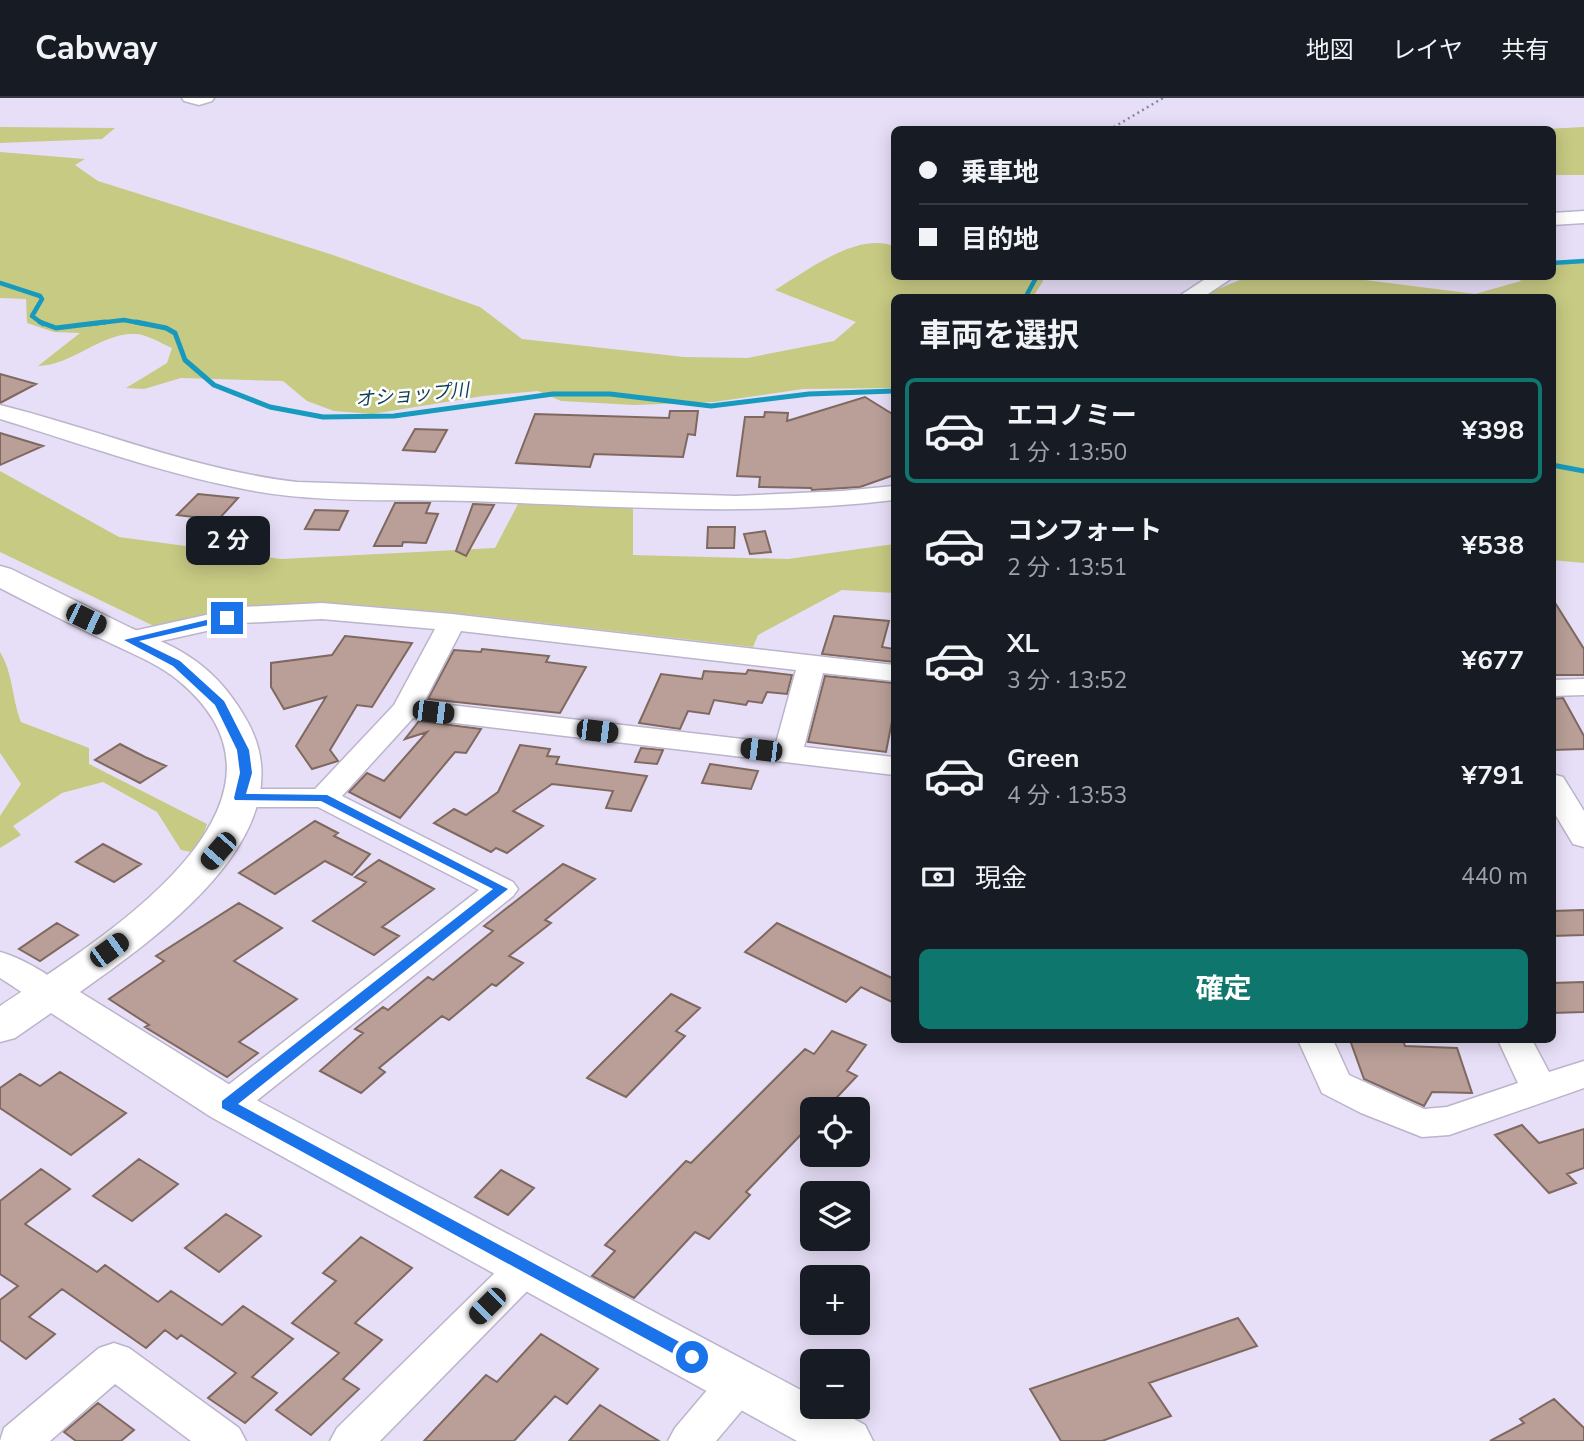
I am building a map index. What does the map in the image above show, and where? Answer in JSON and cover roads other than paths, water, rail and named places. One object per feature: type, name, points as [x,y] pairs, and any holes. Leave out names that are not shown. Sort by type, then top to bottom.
[{"type":"street","points":[[190,98],[206,98]]},
{"type":"street","points":[[1556,219],[1584,218]]},
{"type":"street","points":[[1193,294],[1218,280]]},
{"type":"street","points":[[0,412],[238,481],[338,493],[465,494],[684,502],[780,501],[891,493]]},
{"type":"street","points":[[0,576],[176,663],[220,703],[243,750],[246,773],[232,821],[218,851],[172,901],[125,939],[0,1027]]},
{"type":"street","points":[[130,640],[242,615],[322,611],[452,622],[891,673]]},
{"type":"street","points":[[323,798],[405,709],[452,622]]},
{"type":"street","points":[[788,753],[812,664]]},
{"type":"street","points":[[1556,688],[1584,687]]},
{"type":"street","points":[[405,709],[891,766]]},
{"type":"street","points":[[1556,790],[1584,837]]},
{"type":"street","points":[[227,1105],[502,889],[323,798],[239,798]]},
{"type":"street","points":[[0,963],[227,1105],[846,1441]]},
{"type":"street","points":[[1317,1043],[1335,1084],[1374,1104],[1422,1123],[1449,1121],[1584,1074]]},
{"type":"street","points":[[1517,1043],[1540,1090]]},
{"type":"street","points":[[352,1441],[525,1268]]},
{"type":"street","points":[[19,1441],[114,1360],[224,1441]]},
{"type":"street","points":[[690,1441],[740,1382]]},
{"type":"waterway","name":"オショップ川","points":[[1556,263],[1584,261]]},
{"type":"waterway","name":"オショップ川","points":[[1027,294],[1035,280]]},
{"type":"waterway","name":"オショップ川","points":[[0,283],[40,296],[42,299],[32,316],[41,322]]},
{"type":"waterway","name":"オショップ川","points":[[90,324],[124,320],[145,324]]},
{"type":"waterway","name":"オショップ川","points":[[41,322],[56,328],[105,322]]},
{"type":"waterway","name":"オショップ川","points":[[136,322],[166,328],[175,333],[185,360],[214,385],[270,407],[323,417],[394,416],[553,394],[610,394],[711,406],[809,394],[891,391]]},
{"type":"waterway","points":[[1556,466],[1584,471]]}]
